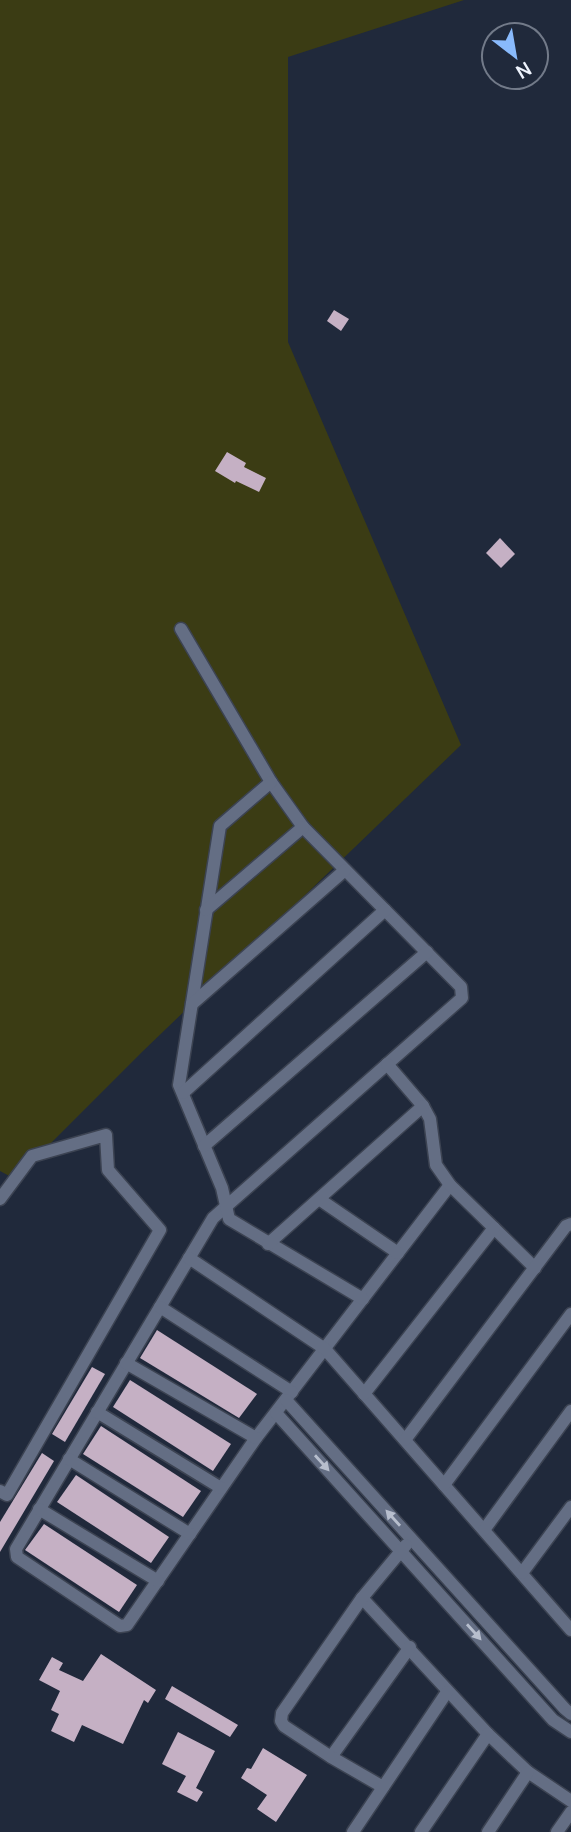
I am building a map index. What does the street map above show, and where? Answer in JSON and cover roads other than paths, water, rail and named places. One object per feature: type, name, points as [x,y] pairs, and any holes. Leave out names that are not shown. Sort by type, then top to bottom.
[{"type":"street","points":[[181,629],[271,782],[303,827],[461,987],[462,998],[213,1218],[39,1509],[16,1549],[17,1557],[120,1626],[127,1625],[276,1412],[450,1185]]},
{"type":"street","points":[[271,782],[220,826],[180,1085],[222,1188],[229,1219],[363,1299]]},
{"type":"street","points":[[206,911],[303,827]]},
{"type":"street","points":[[192,1004],[345,870]]},
{"type":"street","points":[[183,1093],[385,910]]},
{"type":"street","points":[[204,1146],[427,952]]},
{"type":"street","points":[[387,1064],[430,1119],[436,1165],[450,1185],[535,1268]]},
{"type":"street","points":[[268,1244],[422,1106]]},
{"type":"street","points":[[0,1199],[32,1156],[106,1135],[108,1170],[160,1230],[7,1495],[0,1490]]},
{"type":"street","points":[[319,1199],[398,1253]]},
{"type":"street","points":[[405,1440],[566,1226],[571,1224]]},
{"type":"street","points":[[364,1394],[494,1228]]},
{"type":"street","points":[[189,1258],[325,1349],[571,1630]]},
{"type":"street","points":[[160,1307],[289,1396],[411,1539],[569,1708],[553,1720]]},
{"type":"street","points":[[444,1485],[571,1314]]},
{"type":"street","points":[[126,1363],[257,1438]]},
{"type":"street","points":[[484,1530],[571,1411]]},
{"type":"street","points":[[97,1412],[221,1488]]},
{"type":"street","points":[[276,1412],[553,1720],[571,1732]]},
{"type":"street","points":[[69,1459],[190,1534]]},
{"type":"street","points":[[522,1573],[571,1507]]},
{"type":"street","points":[[39,1509],[158,1581]]},
{"type":"street","points":[[383,1787],[331,1757],[284,1726],[281,1721],[282,1713],[362,1598],[411,1539]]},
{"type":"street","points":[[362,1598],[488,1734],[528,1772],[571,1801]]},
{"type":"street","points":[[562,1619],[571,1606]]},
{"type":"street","points":[[331,1757],[410,1647]]},
{"type":"street","points":[[353,1832],[447,1692]]},
{"type":"street","points":[[421,1832],[488,1734]]},
{"type":"street","points":[[488,1832],[528,1772]]},
{"type":"street","points":[[557,1832],[571,1812]]}]
